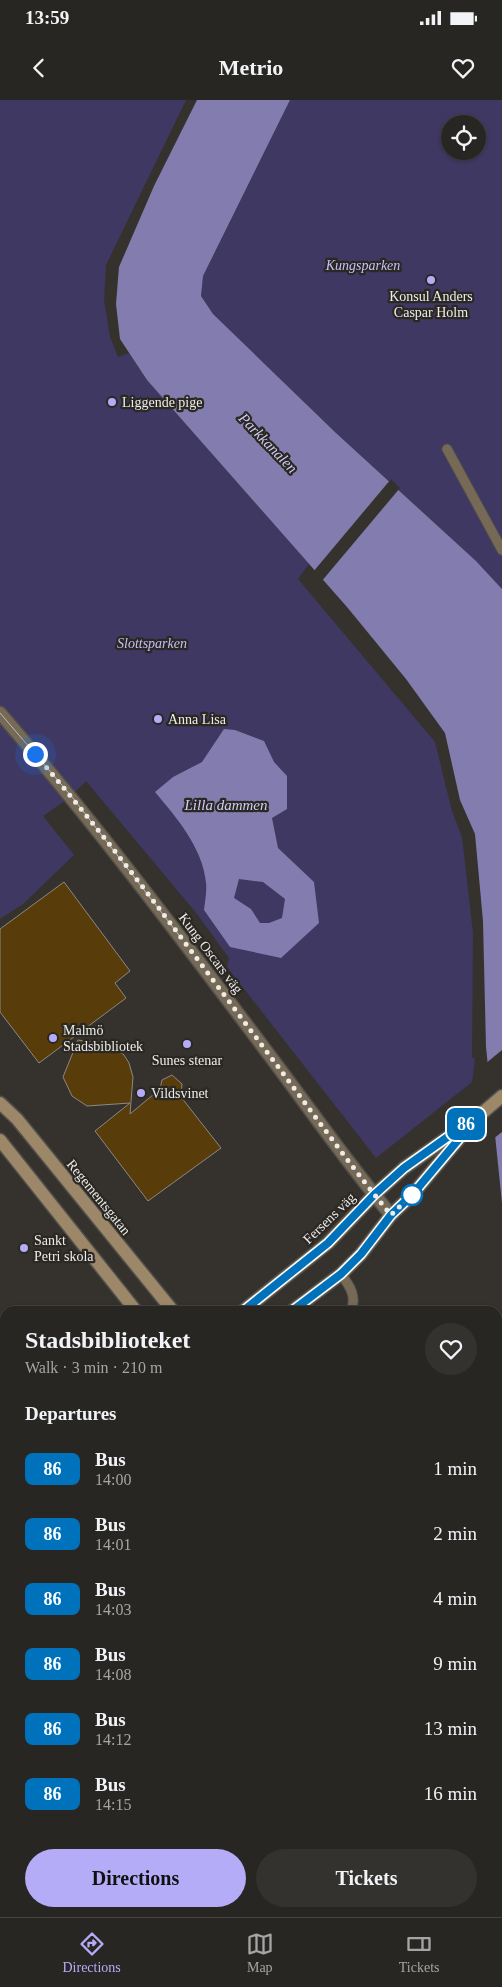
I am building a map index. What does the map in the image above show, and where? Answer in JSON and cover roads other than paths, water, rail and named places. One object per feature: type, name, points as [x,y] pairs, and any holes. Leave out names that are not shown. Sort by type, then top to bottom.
[{"type":"main road","points":[[299,1306],[341,1274],[361,1254],[391,1215],[412,1195],[480,1114],[502,1096]]},
{"type":"main road","name":"Regementsgatan","points":[[0,1103],[17,1118],[169,1306]]},
{"type":"main road","name":"Fersens väg","points":[[249,1306],[328,1243],[374,1195],[404,1168],[480,1114]]},
{"type":"main road","points":[[0,1140],[132,1306]]},
{"type":"street","name":"Kung Oscars väg","points":[[0,713],[79,806],[182,939],[355,1171],[391,1215]]},
{"type":"lane","points":[[447,449],[502,550]]},
{"type":"lane","points":[[341,1274],[350,1285],[355,1302],[354,1306]]},
{"type":"water","name":"Parkkanalen","points":[[197,100],[290,100],[203,276],[201,296],[213,314],[336,433],[476,561],[502,589],[502,1203],[486,1047],[483,921],[475,834],[460,800],[445,733],[406,679],[347,607],[147,380],[120,339],[116,304],[119,267],[154,186]]},
{"type":"water","name":"Lilla dammen","points":[[224,729],[235,730],[264,741],[274,762],[287,776],[287,809],[272,818],[278,848],[314,882],[319,923],[281,958],[230,947],[204,910],[206,883],[204,870],[194,845],[180,823],[155,792],[173,777],[202,762]],"holes":[[[239,879],[263,882],[285,899],[282,918],[269,923],[260,923],[251,909],[234,898]]]},
{"type":"tram line","points":[[0,713],[73,798],[182,939]]},
{"type":"place","name":"Konsul Anders Caspar Holm","points":[[431,280]]},
{"type":"place","name":"Liggende pige","points":[[112,402]]},
{"type":"place","name":"Anna Lisa","points":[[158,719]]},
{"type":"place","name":"Malmö Stadsbibliotek","points":[[53,1038]]},
{"type":"place","name":"Sunes stenar","points":[[187,1044]]},
{"type":"place","name":"Vildsvinet","points":[[141,1093]]},
{"type":"place","name":"Sankt Petri skola","points":[[24,1248]]},
{"type":"park label","name":"Kungsparken","points":[[363,265]]},
{"type":"park label","name":"Slottsparken","points":[[152,643]]}]
